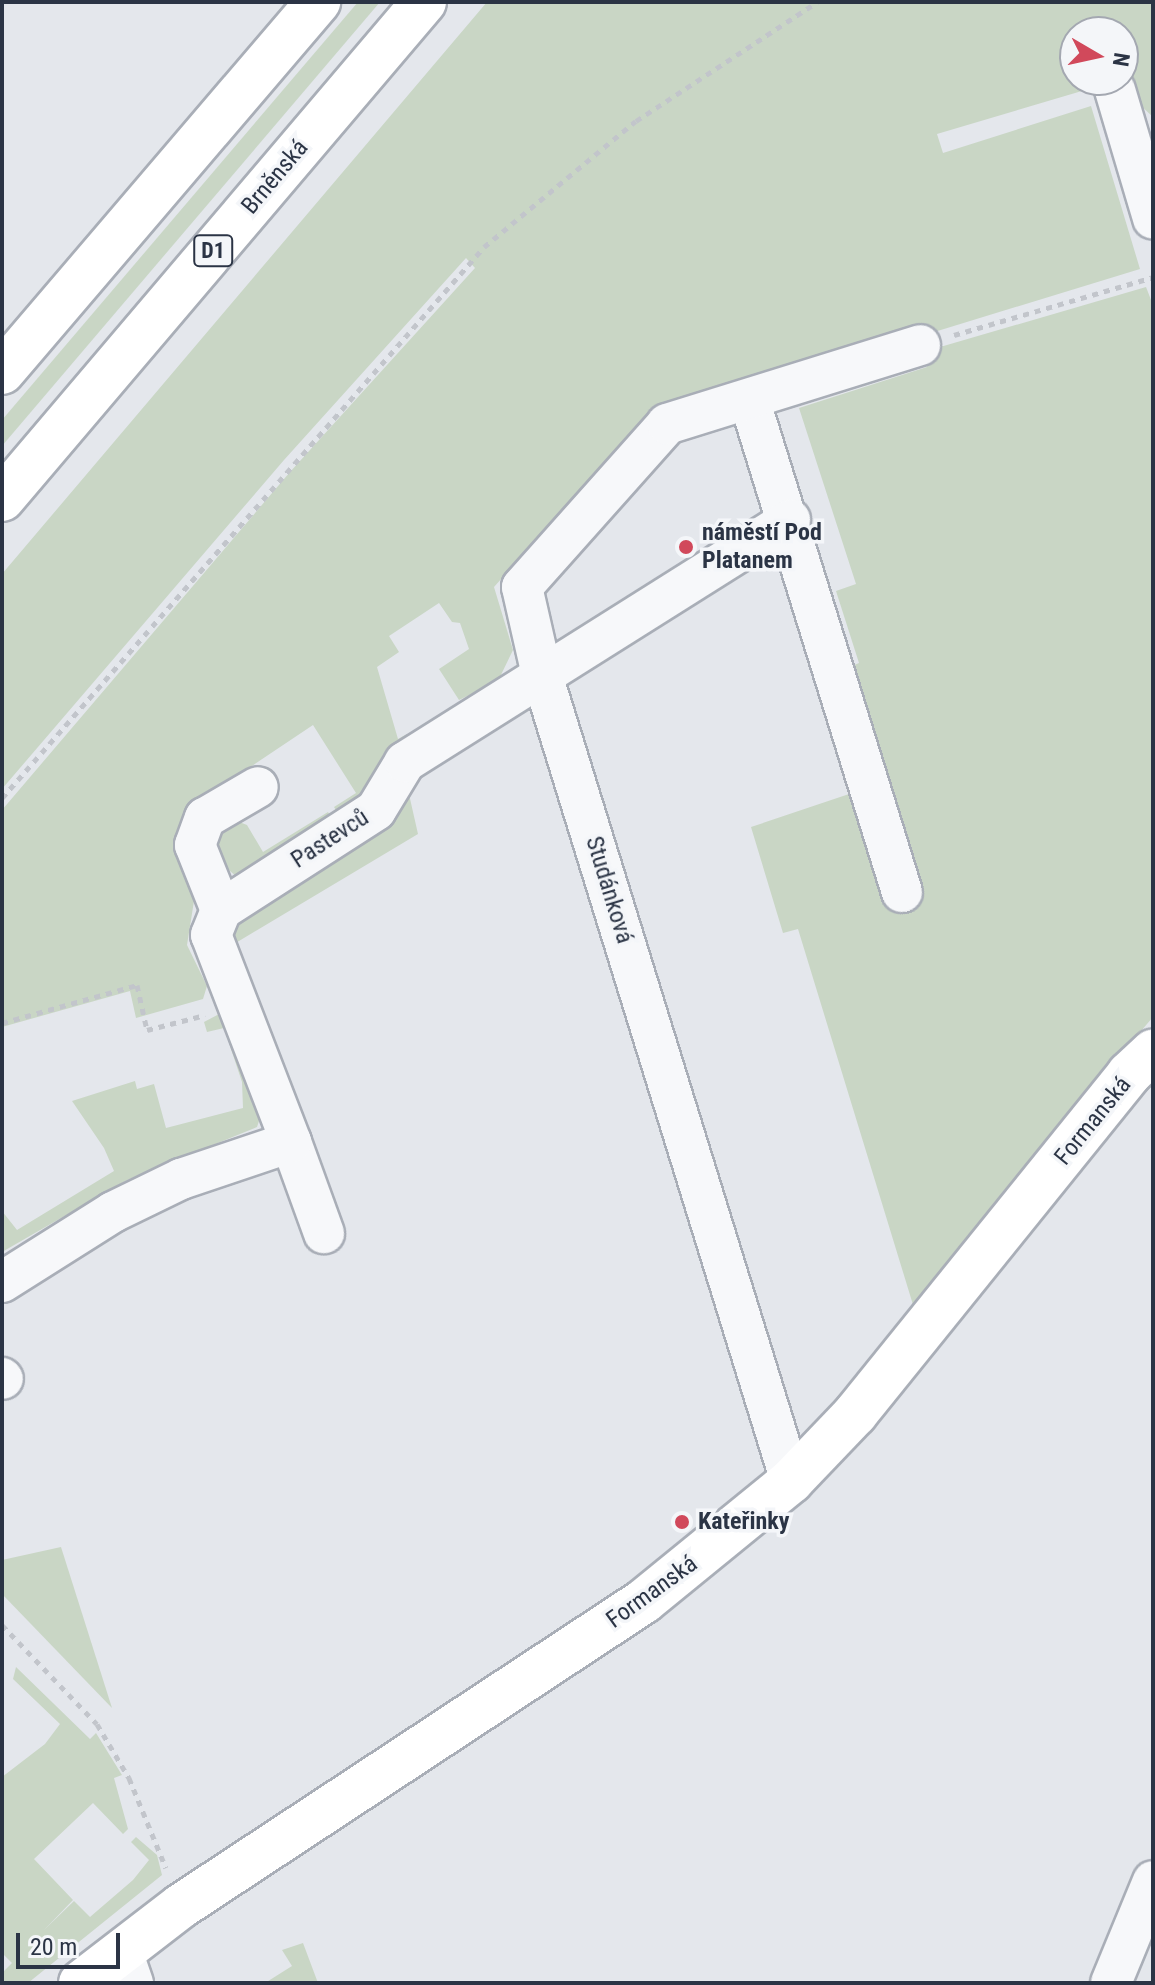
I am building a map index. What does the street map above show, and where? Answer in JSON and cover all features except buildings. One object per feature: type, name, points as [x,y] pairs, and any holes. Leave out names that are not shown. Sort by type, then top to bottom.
[{"type":"main road","points":[[2,372],[318,2]]},
{"type":"main road","name":"Brněnská","points":[[2,499],[424,2]]},
{"type":"main road","name":"Formanská","points":[[81,1983],[128,1967],[181,1906],[644,1601],[791,1481],[865,1402],[1129,1074],[1153,1052]]},
{"type":"street","points":[[1118,96],[1143,147],[1153,218]]},
{"type":"street","name":"Studánková","points":[[791,1481],[542,675],[522,587],[667,424],[750,402],[920,345]]},
{"type":"street","points":[[750,402],[790,520],[902,892]]},
{"type":"street","points":[[542,675],[790,520]]},
{"type":"street","name":"Pastevců","points":[[221,910],[376,810],[405,762],[542,675]]},
{"type":"street","points":[[258,787],[205,818],[195,845],[221,910],[211,935],[324,1233]]},
{"type":"street","points":[[2,1282],[113,1212],[181,1179],[291,1142]]},
{"type":"street","points":[[1111,1983],[1153,1881]]},
{"type":"path","points":[[2,798],[484,247],[636,121],[817,2]]},
{"type":"path","points":[[920,345],[1153,277]]},
{"type":"path","points":[[2,1023],[137,985],[147,1030],[202,1017],[235,998]]},
{"type":"path","points":[[2,1625],[97,1724],[129,1778],[168,1873]]},
{"type":"green space","points":[[358,2],[380,2],[2,446],[2,420]]},
{"type":"green space","points":[[487,2],[1153,2],[1153,117],[1138,103],[1136,96],[1139,96],[1139,16],[1059,16],[1059,96],[1065,96],[937,134],[943,153],[1091,106],[1140,269],[918,337],[915,328],[648,414],[494,587],[513,650],[498,681],[459,700],[439,669],[469,649],[460,623],[452,622],[439,603],[389,636],[399,652],[377,667],[398,739],[407,734],[411,743],[343,821],[334,807],[356,793],[313,725],[195,804],[194,901],[187,945],[207,986],[203,999],[136,1018],[130,991],[2,1027],[2,810],[290,472],[475,268],[466,258],[284,460],[2,789],[2,574]]},
{"type":"green space","points":[[1146,287],[1153,305],[1153,1017],[1008,1186],[914,1308],[798,929],[783,933],[751,827],[855,792],[852,666],[859,663],[836,591],[856,584],[799,408],[927,367],[923,352]]},
{"type":"green space","points":[[406,781],[418,834],[224,950],[220,935],[282,883],[287,894],[305,882],[301,872]]},
{"type":"green space","points":[[328,812],[336,825],[237,877],[223,865],[213,835],[234,820],[247,825],[263,852]]},
{"type":"green space","points":[[223,1012],[261,1115],[257,1127],[127,1180],[2,1252],[2,1211],[17,1230],[114,1171],[104,1148],[72,1101],[135,1081],[137,1089],[154,1084],[166,1128],[243,1108],[242,1082],[224,1028],[207,1032],[204,1022]]},
{"type":"green space","points":[[61,1547],[112,1708],[2,1594],[2,1560]]},
{"type":"green space","points":[[16,1667],[90,1739],[96,1733],[122,1775],[114,1778],[128,1829],[123,1834],[93,1803],[34,1859],[73,1900],[44,1930],[74,1901],[90,1917],[133,1880],[149,1860],[131,1842],[136,1837],[157,1855],[162,1875],[28,1983],[2,1983],[2,1973],[12,1963],[2,1953],[2,1777],[45,1744],[60,1724],[13,1679]]},
{"type":"green space","points":[[303,1943],[318,1983],[265,1983],[292,1966],[282,1950]]},
{"type":"place","name":"náměstí Pod Platanem","points":[[686,547]]},
{"type":"place","name":"Kateřinky","points":[[682,1522]]}]
